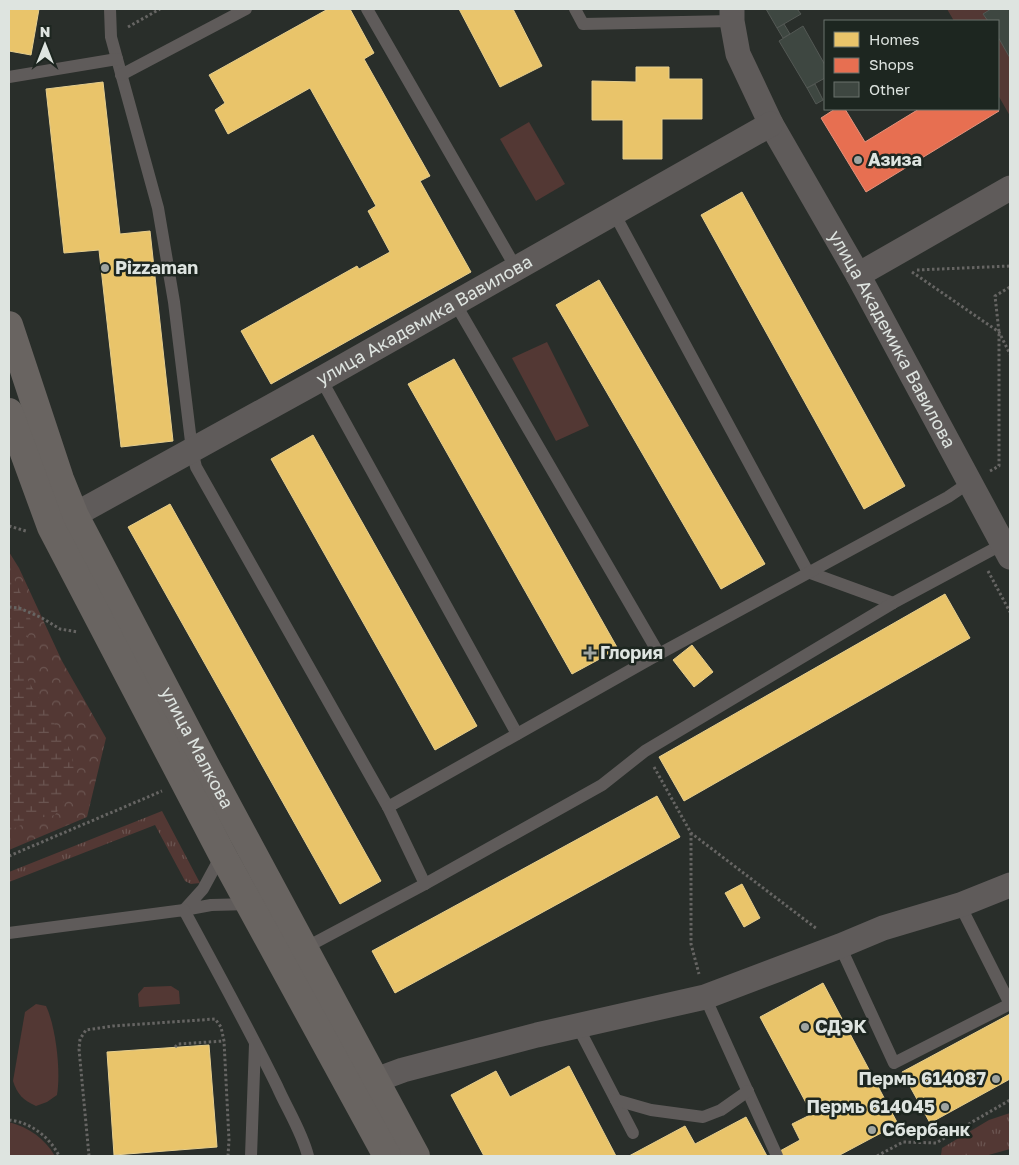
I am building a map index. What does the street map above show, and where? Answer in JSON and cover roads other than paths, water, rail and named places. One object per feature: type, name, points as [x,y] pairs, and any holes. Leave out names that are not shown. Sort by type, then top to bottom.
[{"type":"main road","name":"улица Малкова","points":[[9,325],[60,479],[52,525],[293,955],[364,1086],[416,1156]]},
{"type":"main road","name":"улица Малкова","points":[[9,412],[52,525],[222,854],[250,904],[293,955]]},
{"type":"main road","name":"улица Малкова","points":[[364,1086],[386,1155]]},
{"type":"street","name":"улица Академика Вавилова","points":[[732,15],[738,54],[771,124],[858,275],[1007,550]]},
{"type":"street","name":"улица Академика Вавилова","points":[[52,525],[321,379],[771,124]]},
{"type":"street","points":[[858,275],[1010,188]]},
{"type":"street","points":[[364,1086],[404,1070],[577,1025],[704,997],[883,928],[960,905],[1010,885]]},
{"type":"lane","points":[[110,9],[110,37],[158,208],[174,302],[192,450],[198,472],[388,807],[425,884]]},
{"type":"lane","points":[[121,75],[246,9]]},
{"type":"lane","points":[[367,9],[516,268]]},
{"type":"lane","points":[[575,9],[583,24],[732,15]]},
{"type":"lane","points":[[9,77],[117,59]]},
{"type":"lane","points":[[614,213],[808,572],[893,603]]},
{"type":"lane","points":[[455,303],[658,654]]},
{"type":"lane","points":[[321,379],[517,734]]},
{"type":"lane","points":[[388,807],[658,654],[948,497],[970,482]]},
{"type":"lane","points":[[293,955],[602,785],[645,751],[893,603],[980,556],[1007,550]]},
{"type":"lane","points":[[184,910],[203,889],[222,854]]},
{"type":"lane","points":[[9,933],[211,905],[250,904]]},
{"type":"lane","points":[[840,946],[894,1063],[1010,1004],[960,905]]},
{"type":"lane","points":[[184,910],[255,1042],[306,1148],[308,1156]]},
{"type":"lane","points":[[704,997],[777,1156]]},
{"type":"lane","points":[[577,1025],[634,1133]]},
{"type":"lane","points":[[251,1156],[255,1042]]},
{"type":"lane","points":[[616,1100],[651,1110],[703,1117],[721,1110],[748,1092]]},
{"type":"place","name":"Азиза","points":[[858,160]]},
{"type":"place","name":"Pizzaman","points":[[105,268]]},
{"type":"place","name":"Глория","points":[[590,653]]},
{"type":"place","name":"СДЭК","points":[[805,1027]]},
{"type":"place","name":"Пермь 614087","points":[[996,1079]]},
{"type":"place","name":"Пермь 614045","points":[[945,1107]]},
{"type":"place","name":"Сбербанк","points":[[872,1130]]}]
